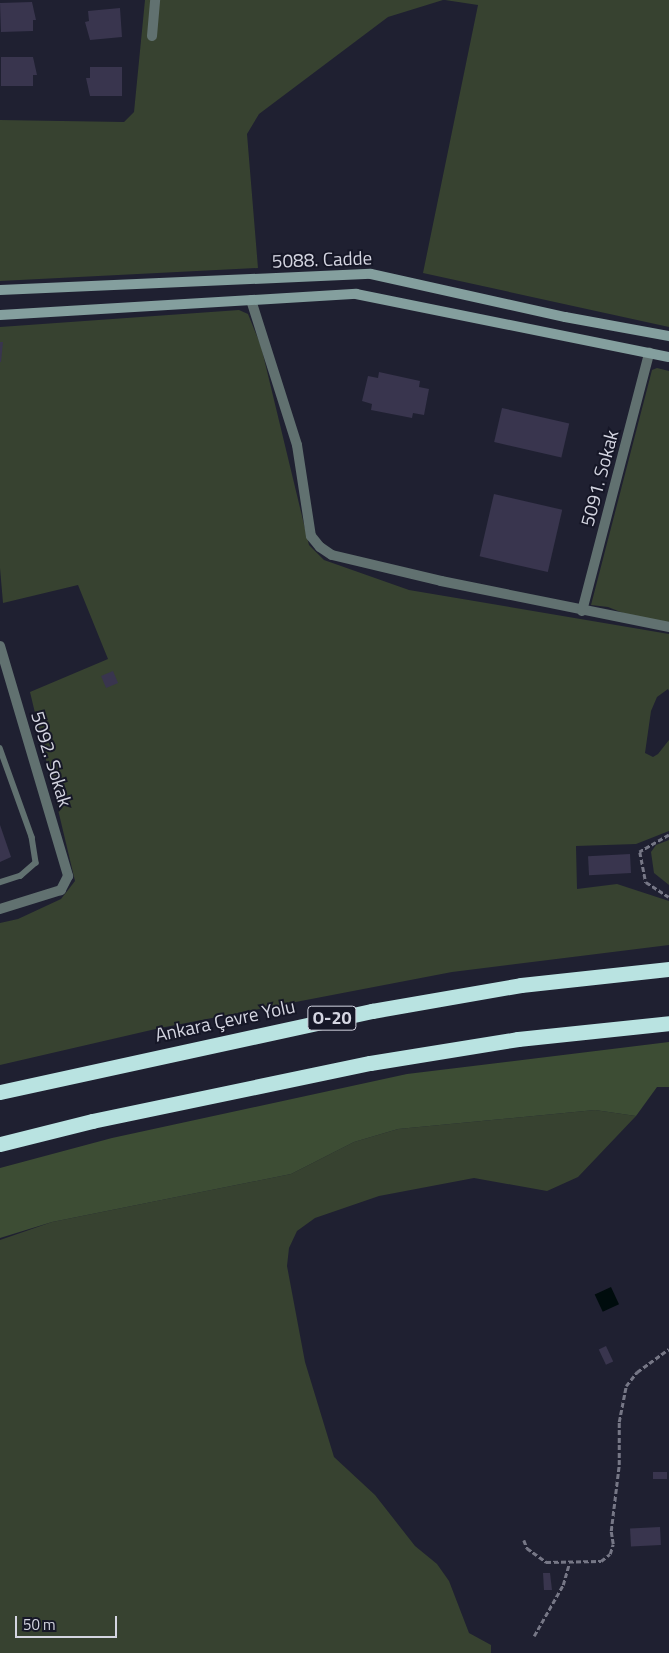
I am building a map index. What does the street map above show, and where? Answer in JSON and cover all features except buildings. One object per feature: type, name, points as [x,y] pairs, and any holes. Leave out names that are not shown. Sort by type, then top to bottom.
[{"type":"highway","name":"Ankara Çevre Yolu","points":[[0,1092],[372,1011],[521,985],[669,969]]},
{"type":"highway","points":[[0,1144],[92,1122],[370,1063],[518,1039],[669,1023]]},
{"type":"street","points":[[152,36],[155,0]]},
{"type":"street","name":"5088. Cadde","points":[[0,290],[371,274],[565,317],[669,336]]},
{"type":"street","name":"5088. Cadde","points":[[0,315],[356,294],[669,357]]},
{"type":"street","points":[[251,300],[297,445],[311,536],[320,547],[332,555],[582,611],[669,627]]},
{"type":"street","name":"5091. Sokak","points":[[582,611],[649,354]]},
{"type":"street","name":"5092. Sokak","points":[[0,646],[68,869],[66,883],[52,894],[0,909]]},
{"type":"lane","points":[[0,748],[32,837],[36,863],[21,876],[0,883]]},
{"type":"path","points":[[669,835],[640,852],[646,882],[669,897]]},
{"type":"path","points":[[524,1540],[527,1548],[546,1562],[568,1564],[601,1561],[610,1554],[613,1544],[611,1531],[619,1465],[619,1422],[626,1386],[637,1372],[669,1350]]},
{"type":"path","points":[[534,1636],[563,1585],[568,1564]]},
{"type":"green space","points":[[145,0],[443,0],[388,17],[259,114],[247,134],[258,268],[0,281],[0,120],[124,122],[134,112]]},
{"type":"green space","points":[[445,0],[669,0],[669,327],[423,273],[478,5]]},
{"type":"green space","points":[[239,310],[248,314],[261,346],[309,545],[324,560],[409,590],[669,634],[669,691],[668,689],[657,697],[651,711],[645,753],[653,757],[658,754],[669,740],[669,831],[636,844],[576,846],[577,889],[617,884],[669,901],[669,945],[452,972],[160,1028],[0,1065],[0,923],[18,919],[61,899],[75,881],[30,692],[108,659],[78,585],[3,603],[0,568],[0,327]]},
{"type":"green space","points":[[657,368],[669,371],[669,623],[638,619],[608,607],[591,605],[652,370]]},
{"type":"green space","points":[[669,840],[669,885],[654,873],[651,852],[656,845]]},
{"type":"green space","points":[[669,1042],[669,1087],[657,1087],[636,1116],[595,1110],[398,1129],[354,1142],[291,1174],[52,1222],[0,1238],[0,1168],[112,1138],[407,1074]]},
{"type":"green space","points":[[595,1110],[636,1116],[578,1177],[547,1191],[474,1178],[379,1196],[315,1218],[297,1231],[289,1248],[287,1266],[305,1362],[334,1457],[375,1495],[415,1546],[437,1564],[449,1581],[469,1633],[491,1645],[491,1653],[0,1653],[0,1240],[52,1222],[291,1174],[354,1142],[398,1129]]},
{"type":"shaded area","points":[[611,1287],[619,1304],[603,1312],[595,1295]]}]
